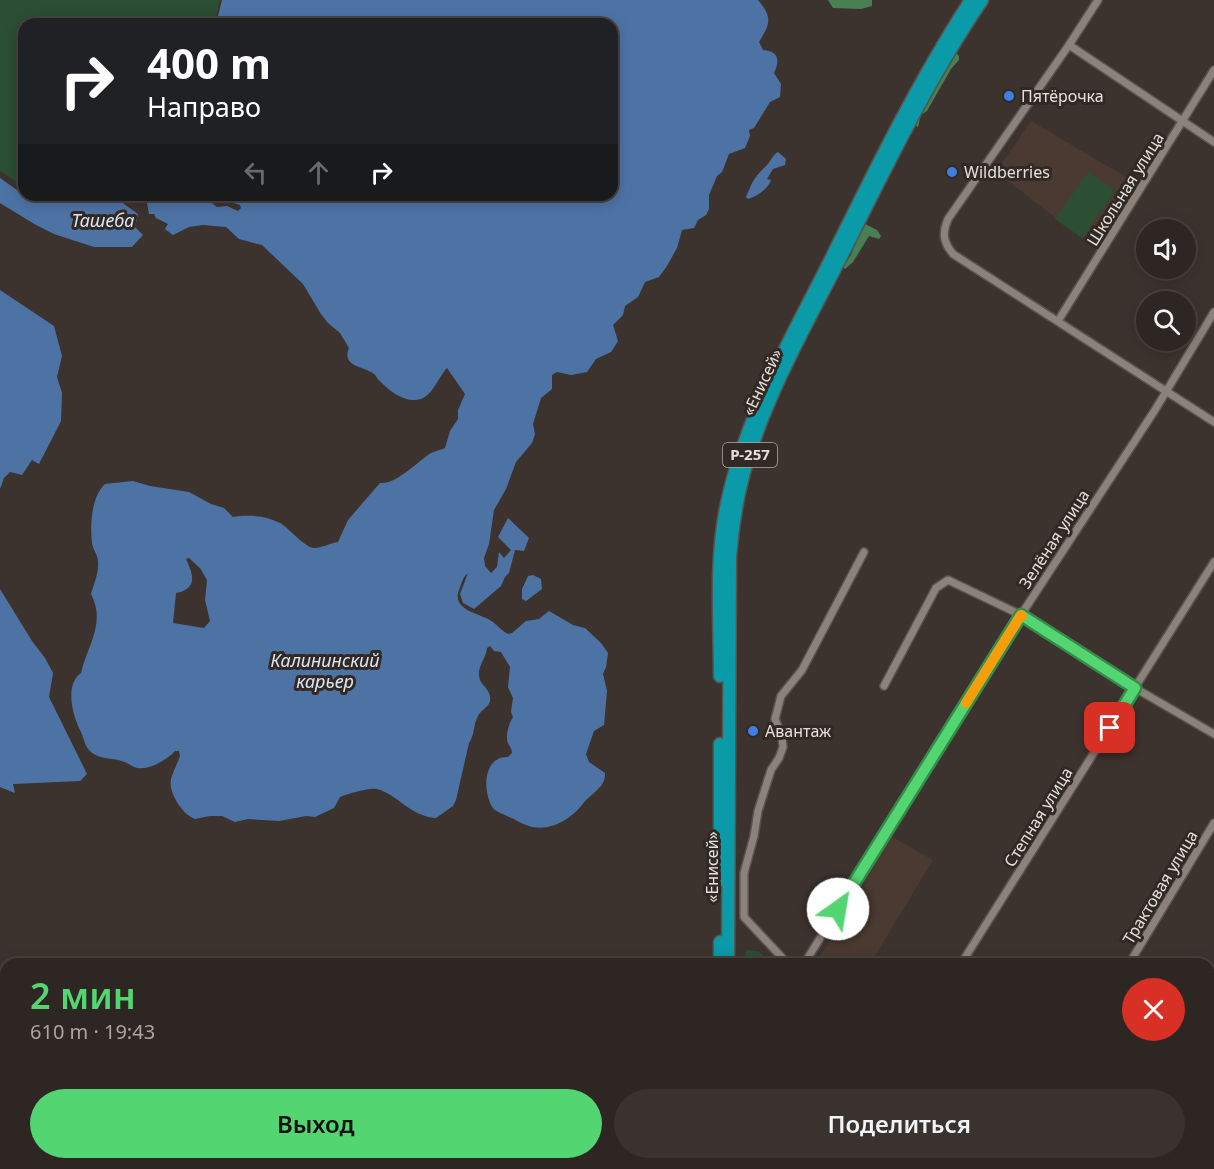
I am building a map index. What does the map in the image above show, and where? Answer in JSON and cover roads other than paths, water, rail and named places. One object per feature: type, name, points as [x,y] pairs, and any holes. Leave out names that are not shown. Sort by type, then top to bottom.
[{"type":"highway","name":"«Енисей»","points":[[720,958],[721,559],[723,527],[736,465],[770,379],[881,158],[926,74],[971,0]]},
{"type":"highway","name":"«Енисей»","points":[[728,958],[730,557],[734,516],[743,475],[768,405],[865,209],[928,86],[982,0]]},
{"type":"street","points":[[1098,0],[948,219],[943,231],[945,244],[953,254],[1214,422]]},
{"type":"street","points":[[1069,45],[1214,142]]},
{"type":"street","name":"Школьная улица","points":[[1058,321],[1214,70]]},
{"type":"street","name":"Зелёная улица","points":[[808,958],[1021,615],[1166,391],[1214,312]]},
{"type":"street","points":[[782,958],[744,917],[744,873],[758,811],[771,770],[783,747],[782,736],[775,720],[781,696],[802,670],[864,552]]},
{"type":"street","name":"Степная улица","points":[[965,958],[1214,562]]},
{"type":"street","points":[[884,686],[936,588],[948,580],[1021,615],[1135,688],[1214,734]]},
{"type":"street","name":"Трактовая улица","points":[[1133,958],[1214,823]]},
{"type":"water","name":"Калининский карьер","points":[[222,0],[758,0],[766,12],[767,26],[759,42],[763,50],[772,52],[777,57],[774,73],[781,84],[780,97],[770,102],[754,128],[749,130],[750,136],[745,148],[729,154],[709,195],[709,209],[706,215],[698,220],[694,228],[682,230],[677,248],[659,277],[645,282],[638,297],[625,306],[623,315],[613,325],[618,341],[611,352],[596,359],[587,372],[571,375],[557,372],[552,375],[552,389],[541,398],[533,424],[535,434],[532,443],[516,462],[506,489],[494,510],[489,544],[484,558],[485,566],[491,573],[497,567],[499,552],[504,558],[511,550],[498,537],[508,518],[529,538],[524,551],[515,550],[509,573],[501,586],[474,609],[463,603],[460,594],[468,573],[459,590],[459,603],[463,607],[493,622],[508,634],[526,621],[539,619],[549,611],[573,625],[585,628],[608,653],[603,674],[607,691],[604,725],[594,731],[586,754],[589,762],[605,773],[605,778],[600,787],[563,821],[541,828],[526,825],[496,811],[489,801],[486,785],[489,768],[500,758],[508,757],[512,753],[507,737],[513,717],[511,712],[513,698],[508,687],[510,667],[501,652],[494,651],[490,646],[487,648],[481,665],[479,678],[489,693],[490,703],[476,719],[456,800],[453,806],[436,818],[411,810],[385,792],[374,789],[340,797],[334,808],[315,817],[306,816],[279,821],[248,819],[235,822],[222,816],[195,819],[181,808],[172,791],[171,779],[180,756],[179,751],[175,751],[156,764],[139,768],[94,754],[85,743],[75,718],[71,693],[76,678],[81,673],[96,624],[97,614],[91,594],[98,561],[93,548],[91,528],[94,504],[105,484],[133,481],[189,492],[224,508],[233,517],[257,516],[275,521],[307,545],[315,548],[338,542],[348,520],[380,483],[393,480],[431,453],[445,448],[450,431],[458,419],[458,410],[465,394],[447,368],[429,394],[421,399],[410,400],[393,392],[370,371],[355,365],[348,359],[349,348],[340,333],[321,314],[303,284],[262,245],[239,239],[226,227],[203,225],[189,227],[173,235],[165,229],[168,224],[156,218],[154,214],[149,214],[147,203],[142,201],[209,201],[217,207],[227,206],[238,211],[241,208],[240,205],[227,201],[618,201],[618,18],[218,18]],"holes":[[[189,558],[200,568],[207,580],[205,600],[210,621],[204,628],[173,623],[176,593],[189,587],[192,579],[186,559]]]},
{"type":"water","points":[[778,152],[786,159],[785,165],[773,169],[767,179],[771,180],[767,186],[748,199],[746,197],[754,180]]},
{"type":"water","name":"Калининский карьер","points":[[0,178],[18,191],[18,201],[120,201],[138,214],[135,227],[143,235],[132,247],[94,247],[54,234],[0,203]]},
{"type":"water","points":[[0,290],[54,326],[62,356],[57,377],[62,393],[61,421],[39,464],[32,460],[22,475],[10,472],[4,478],[0,489]]},
{"type":"water","points":[[533,575],[541,579],[542,589],[526,601],[522,599],[522,589],[528,576]]},
{"type":"water","points":[[0,589],[53,673],[49,697],[87,774],[80,781],[13,784],[15,793],[0,787]]},
{"type":"place","name":"Пятёрочка","points":[[1009,96]]},
{"type":"place","name":"Wildberries","points":[[952,172]]},
{"type":"place","name":"Авантаж","points":[[753,731]]},
{"type":"water label","name":"Ташеба","points":[[103,221]]}]
